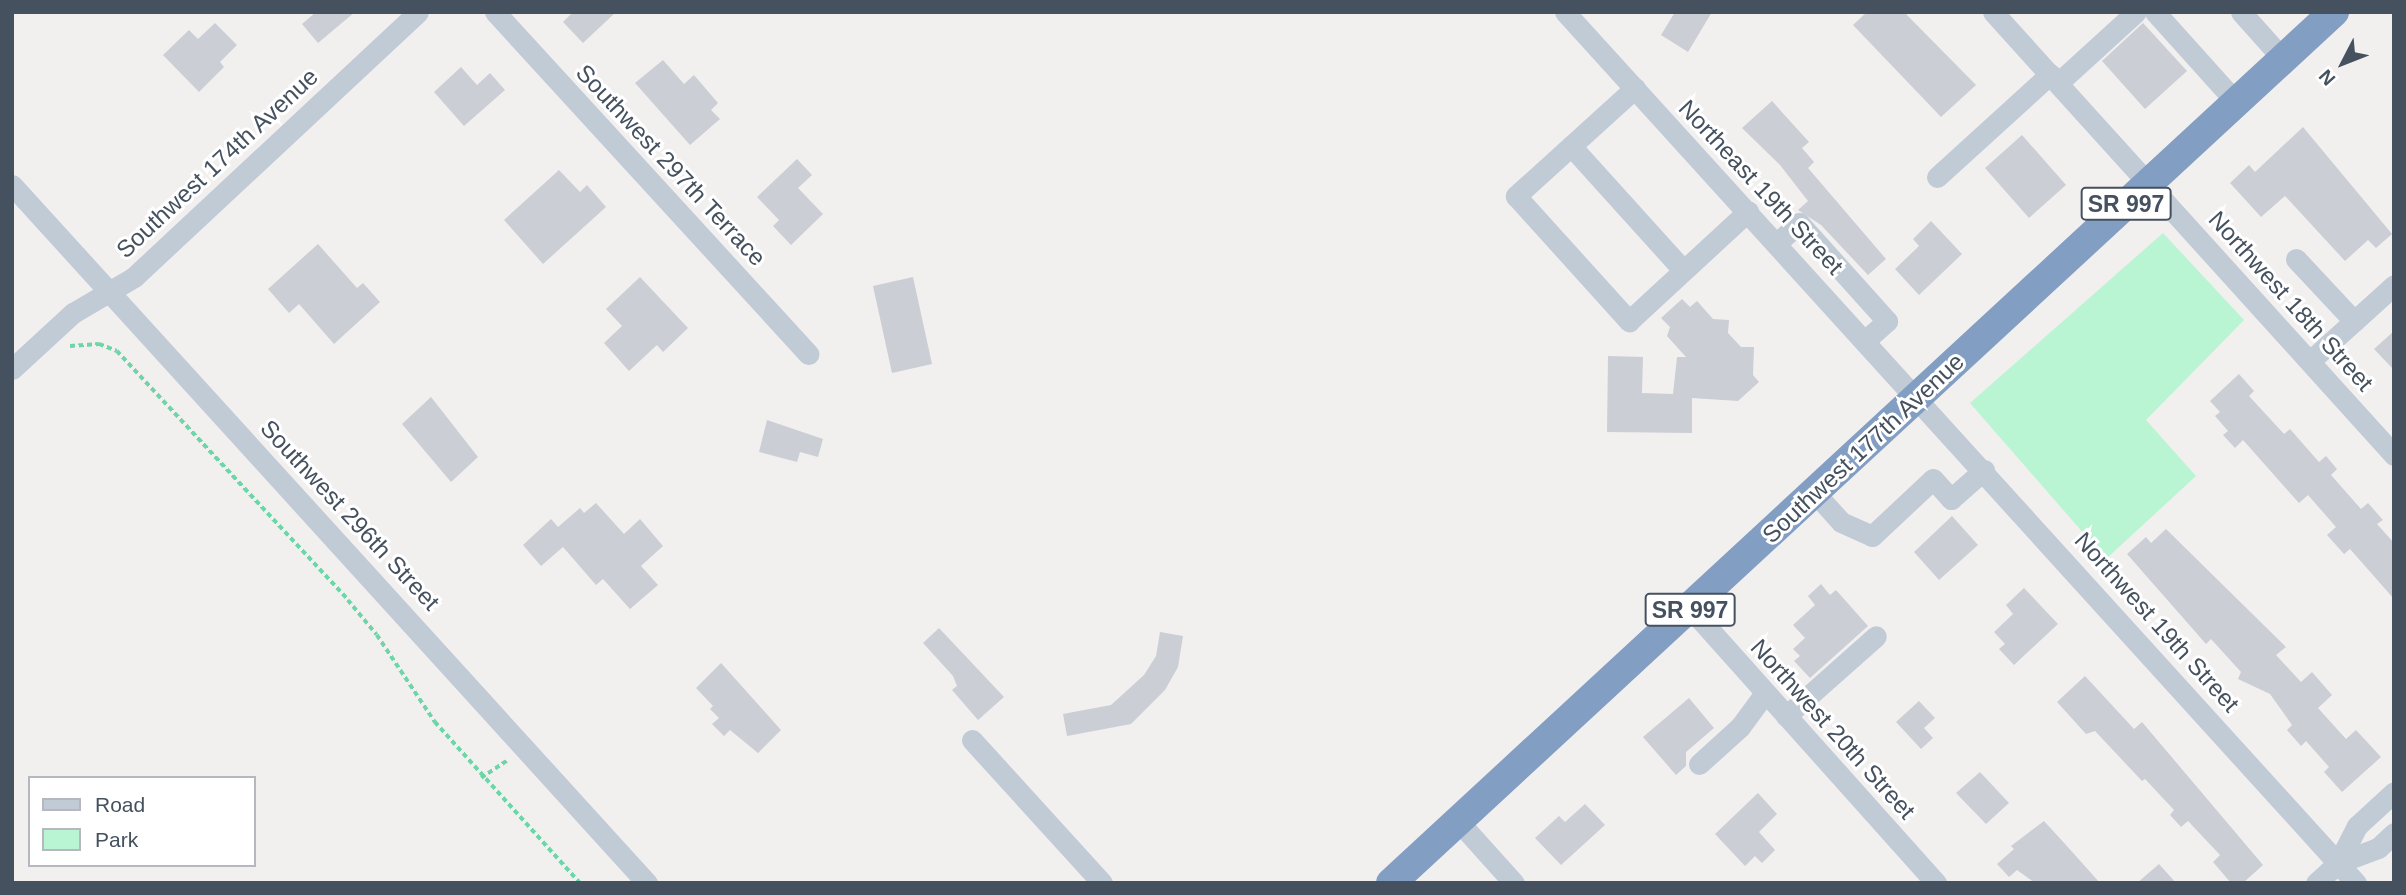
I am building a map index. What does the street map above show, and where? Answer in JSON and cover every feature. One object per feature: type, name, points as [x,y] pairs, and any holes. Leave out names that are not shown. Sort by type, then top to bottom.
[{"type":"highway","name":"Southwest 177th Avenue","points":[[1391,883],[1691,609],[2334,12]]},
{"type":"street","name":"Southwest 174th Avenue","points":[[12,369],[73,313],[134,277],[418,12]]},
{"type":"street","name":"Southwest 297th Terrace","points":[[495,12],[808,354]]},
{"type":"street","name":"Northwest 18th Street","points":[[1993,12],[2394,455]]},
{"type":"street","points":[[1937,177],[2136,12]]},
{"type":"street","points":[[2155,12],[2236,102]]},
{"type":"street","points":[[2241,12],[2283,59]]},
{"type":"street","name":"Northeast 19th Street","points":[[1579,17],[1635,88],[1919,397]]},
{"type":"street","points":[[1635,88],[1516,196],[1629,321],[1748,211]]},
{"type":"street","points":[[1571,146],[1683,271]]},
{"type":"street","name":"Southwest 296th Street","points":[[12,185],[648,883]]},
{"type":"street","points":[[1777,243],[1799,223],[1887,321],[1866,340]]},
{"type":"street","points":[[2296,259],[2354,321]]},
{"type":"street","points":[[2310,361],[2394,285]]},
{"type":"street","name":"Northwest 19th Street","points":[[1919,397],[2356,883]]},
{"type":"street","points":[[1815,493],[1841,522],[1872,536],[1933,479],[1951,499],[1984,470]]},
{"type":"street","name":"Northwest 20th Street","points":[[1691,609],[1936,883]]},
{"type":"street","points":[[1786,716],[1877,636]]},
{"type":"street","points":[[1699,764],[1740,727],[1765,693]]},
{"type":"street","points":[[972,740],[1102,883]]},
{"type":"street","points":[[2316,883],[2338,863],[2357,825],[2394,792]]},
{"type":"street","points":[[1459,821],[1514,883]]},
{"type":"street","points":[[2338,863],[2378,848],[2394,833]]},
{"type":"path","points":[[65,348],[99,344],[117,351],[355,609],[435,722],[481,778],[580,883]]},
{"type":"path","points":[[481,778],[528,749]]},
{"type":"green space","points":[[2163,233],[2244,320],[2146,420],[2196,476],[2106,559],[1970,403]]},
{"type":"building","points":[[316,12],[355,12],[318,43],[302,24]]},
{"type":"building","points":[[573,12],[616,12],[583,43],[563,22]]},
{"type":"building","points":[[1675,12],[1712,12],[1688,52],[1661,35]]},
{"type":"building","points":[[1867,12],[1904,12],[1976,85],[1941,117],[1853,25]]},
{"type":"building","points":[[215,23],[237,45],[220,62],[224,67],[199,92],[163,55],[189,30],[198,39]]},
{"type":"building","points":[[2143,23],[2187,71],[2145,109],[2102,61]]},
{"type":"building","points":[[663,60],[684,84],[694,75],[718,103],[711,110],[720,119],[690,145],[635,83]]},
{"type":"building","points":[[461,67],[477,85],[490,73],[505,90],[464,126],[434,92]]},
{"type":"building","points":[[1772,101],[1809,142],[1802,148],[1814,162],[1808,168],[1886,259],[1868,275],[1821,225],[1798,210],[1808,201],[1780,165],[1742,128]]},
{"type":"building","points":[[2303,127],[2392,234],[2376,248],[2368,240],[2345,261],[2285,196],[2261,217],[2230,183],[2249,165],[2255,172]]},
{"type":"building","points":[[2022,135],[2066,185],[2029,218],[1985,168]]},
{"type":"building","points":[[797,159],[812,175],[798,188],[823,214],[791,245],[773,226],[779,220],[757,197]]},
{"type":"building","points":[[559,170],[580,192],[587,185],[606,207],[543,264],[504,220]]},
{"type":"building","points":[[1931,221],[1962,254],[1919,295],[1895,269],[1919,246],[1913,239]]},
{"type":"building","points":[[318,244],[357,288],[363,283],[380,302],[334,344],[299,304],[289,313],[268,289]]},
{"type":"building","points":[[640,277],[688,328],[663,352],[657,345],[629,371],[604,343],[622,326],[606,309]]},
{"type":"building","points":[[913,277],[932,364],[892,373],[873,286]]},
{"type":"building","points":[[1682,299],[1690,307],[1697,301],[1713,319],[1729,320],[1728,333],[1741,347],[1754,347],[1753,375],[1759,382],[1738,401],[1692,398],[1692,433],[1607,432],[1608,356],[1643,357],[1642,393],[1673,394],[1677,357],[1686,357],[1667,336],[1670,327],[1661,318]]},
{"type":"building","points":[[2394,331],[2394,370],[2374,349]]},
{"type":"building","points":[[2239,374],[2254,391],[2249,396],[2284,434],[2290,429],[2319,462],[2326,456],[2337,469],[2331,475],[2361,509],[2368,503],[2383,520],[2377,524],[2394,543],[2394,599],[2350,549],[2344,554],[2327,535],[2336,527],[2308,495],[2299,503],[2243,440],[2235,448],[2223,435],[2228,431],[2215,416],[2220,412],[2210,401]]},
{"type":"building","points":[[431,397],[478,457],[451,482],[402,424]]},
{"type":"building","points":[[767,420],[823,439],[818,457],[800,452],[797,462],[759,452]]},
{"type":"building","points":[[596,503],[624,534],[640,519],[663,546],[641,566],[658,585],[630,609],[603,579],[596,585],[563,547],[541,566],[523,545],[551,519],[558,527],[580,508],[584,513]]},
{"type":"building","points":[[1952,516],[1978,545],[1939,580],[1914,552]]},
{"type":"building","points":[[2166,529],[2286,647],[2276,655],[2301,682],[2312,672],[2332,695],[2318,708],[2346,739],[2356,730],[2381,757],[2342,792],[2324,772],[2329,767],[2306,741],[2301,746],[2287,730],[2292,725],[2270,694],[2238,679],[2241,672],[2211,639],[2206,644],[2127,554],[2146,537],[2151,543]]},
{"type":"building","points":[[1821,584],[1830,595],[1836,590],[1868,626],[1810,678],[1794,661],[1800,656],[1793,649],[1805,638],[1793,625],[1815,605],[1808,596]]},
{"type":"building","points":[[2024,588],[2058,624],[2014,665],[1999,649],[2005,644],[1994,632],[2013,614],[2006,605]]},
{"type":"building","points":[[939,628],[1004,697],[978,720],[952,690],[957,686],[953,676],[923,643]]},
{"type":"building","points":[[1160,632],[1183,636],[1178,667],[1165,690],[1131,724],[1067,736],[1063,714],[1111,705],[1144,675],[1156,656]]},
{"type":"building","points":[[721,663],[781,730],[758,753],[730,730],[724,736],[712,724],[719,718],[710,709],[713,706],[696,688]]},
{"type":"building","points":[[2085,676],[2134,729],[2142,722],[2263,865],[2243,883],[2231,883],[2213,862],[2220,855],[2188,821],[2181,827],[2170,815],[2174,810],[2145,779],[2142,781],[2095,731],[2086,734],[2057,702]]},
{"type":"building","points":[[1689,698],[1714,728],[1686,752],[1686,766],[1676,775],[1643,737]]},
{"type":"building","points":[[1919,701],[1935,718],[1924,728],[1933,738],[1921,749],[1896,722]]},
{"type":"building","points":[[1980,772],[2009,803],[1986,824],[1956,793]]},
{"type":"building","points":[[1758,793],[1777,814],[1759,832],[1775,850],[1762,863],[1755,856],[1745,866],[1715,834]]},
{"type":"building","points":[[1585,804],[1605,825],[1561,865],[1535,838],[1559,816],[1565,822]]},
{"type":"building","points":[[2044,821],[2100,883],[2035,883],[2017,870],[2009,877],[1997,864],[2014,849],[2011,846]]},
{"type":"building","points":[[2159,864],[2176,883],[2137,883]]}]
